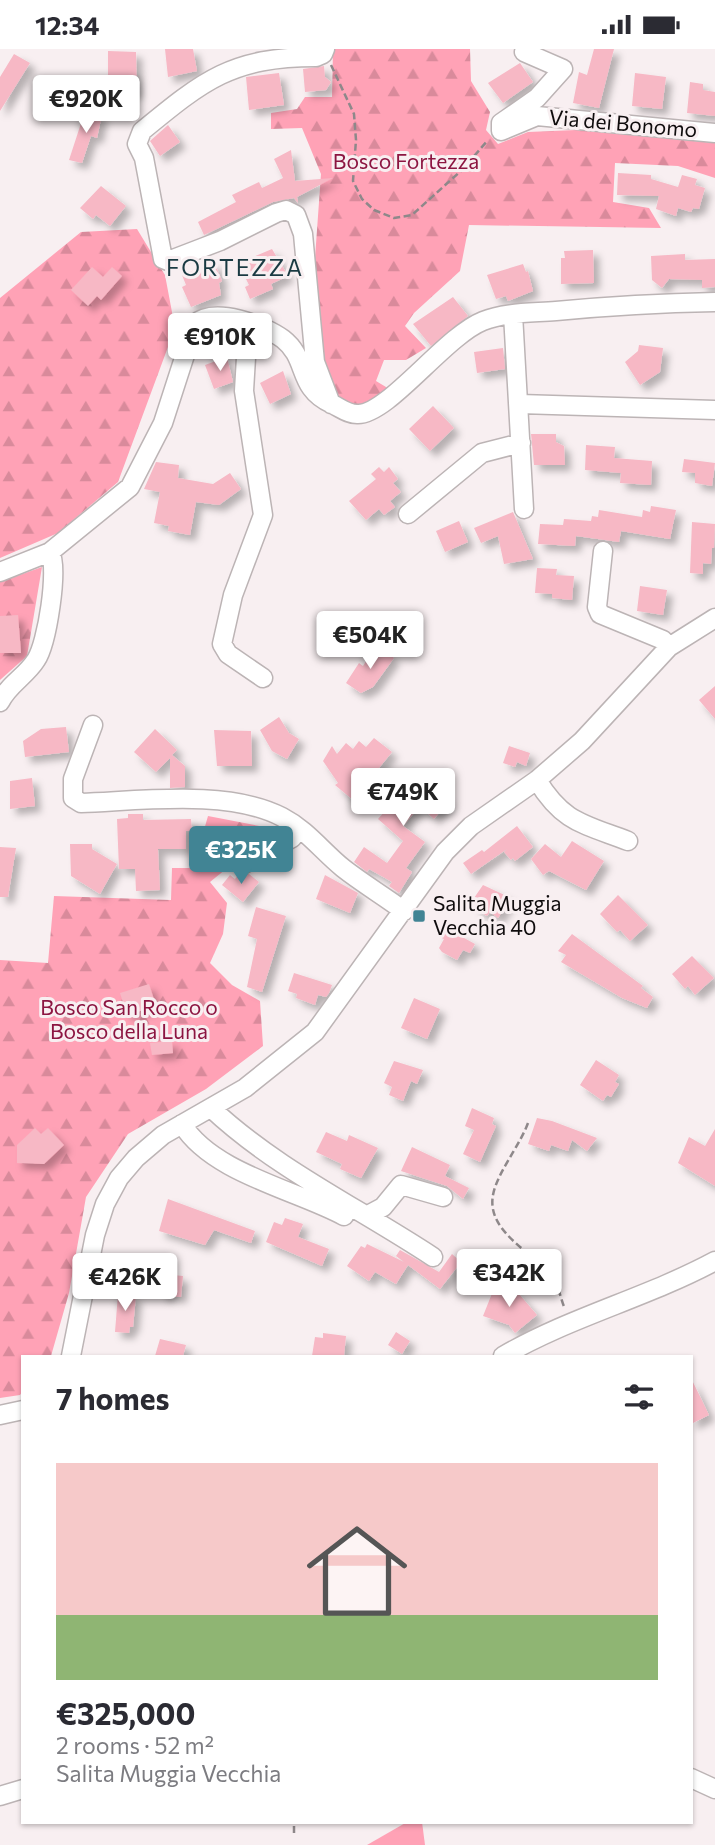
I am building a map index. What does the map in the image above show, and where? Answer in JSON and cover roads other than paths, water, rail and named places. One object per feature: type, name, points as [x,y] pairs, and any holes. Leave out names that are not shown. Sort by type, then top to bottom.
[{"type":"street","points":[[325,49],[323,54],[316,57],[239,66],[219,73],[142,131],[136,144],[144,158],[163,259],[168,261],[220,241],[276,213],[286,211],[296,215],[303,234],[315,362],[331,404]]},
{"type":"street","name":"Via dei Bonomo","points":[[524,53],[563,69],[537,98],[501,123],[501,131],[537,116],[715,133]]},
{"type":"street","points":[[0,572],[50,552],[116,499],[136,478],[163,423],[195,324],[203,316],[225,315],[283,339],[293,350],[314,394],[347,413],[370,413],[462,333],[481,322],[513,314],[638,304],[715,302]]},
{"type":"street","points":[[513,314],[524,509]]},
{"type":"street","points":[[248,324],[244,391],[263,515],[233,595],[222,644],[228,654],[263,678]]},
{"type":"street","points":[[520,404],[715,410]]},
{"type":"street","points":[[408,514],[482,453],[521,443]]},
{"type":"street","points":[[603,551],[597,607],[600,614],[663,640],[669,647]]},
{"type":"street","points":[[0,702],[37,659],[55,573],[50,552]]},
{"type":"street","points":[[71,1355],[95,1235],[105,1204],[119,1178],[136,1159],[183,1124],[282,1061],[315,1032],[446,852],[471,825],[537,780],[582,741],[669,647],[715,618]]},
{"type":"street","points":[[93,725],[73,779],[73,798],[81,803],[228,802],[261,809],[299,828],[342,867],[404,911]]},
{"type":"street","points":[[537,780],[552,804],[569,818],[628,841]]},
{"type":"street","points":[[244,864],[292,838],[299,828]]},
{"type":"street","points":[[211,1108],[363,1219]]},
{"type":"street","points":[[183,1124],[204,1149],[271,1185],[363,1219],[433,1257]]},
{"type":"street","points":[[363,1219],[383,1207],[401,1185],[443,1197]]},
{"type":"street","points":[[505,1355],[570,1322],[675,1282],[715,1261]]},
{"type":"street","points":[[0,1415],[21,1410]]},
{"type":"street","points":[[693,1779],[715,1790]]},
{"type":"street","points":[[0,1796],[21,1790]]},
{"type":"place","name":"Salita Muggia Vecchia 40","points":[[419,916]]},
{"type":"district","name":"FORTEZZA","points":[[235,268]]},
{"type":"park label","name":"Bosco Fortezza","points":[[406,162]]},
{"type":"park label","name":"Bosco San Rocco o Bosco della Luna","points":[[129,1020]]}]
